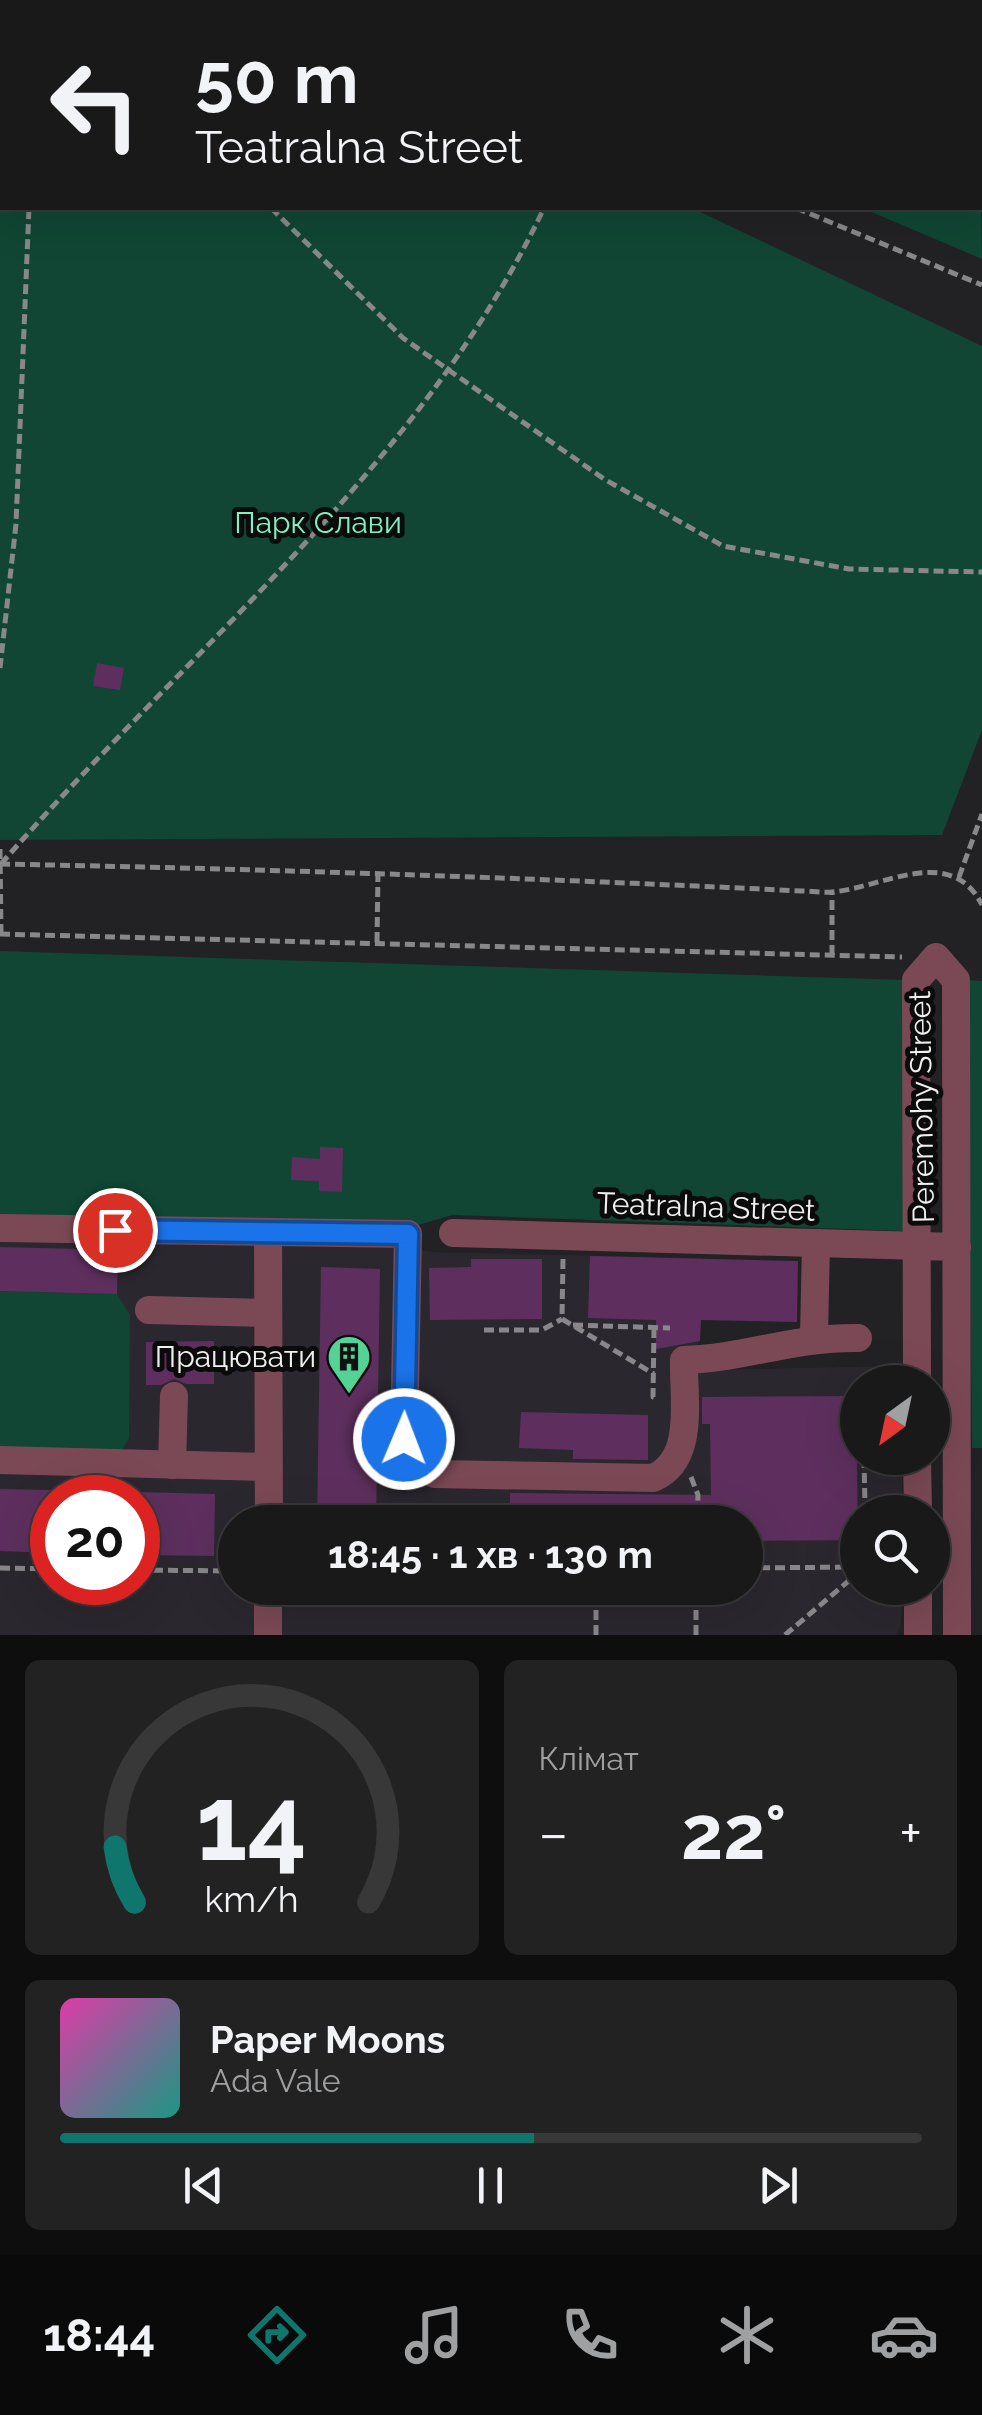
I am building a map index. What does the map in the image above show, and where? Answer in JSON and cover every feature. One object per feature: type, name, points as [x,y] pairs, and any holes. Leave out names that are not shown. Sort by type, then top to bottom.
[{"type":"street","name":"Peremohy Street","points":[[917,1365],[916,980],[936,958],[956,980],[957,1635]]},
{"type":"street","points":[[917,1182],[957,1182]]},
{"type":"street","points":[[0,1228],[408,1234],[404,1439],[412,1462],[435,1474],[653,1478],[676,1462],[682,1445],[684,1360],[715,1358],[814,1337],[858,1338]]},
{"type":"street","points":[[268,1232],[268,1505]]},
{"type":"street","name":"Teatralna Street","points":[[453,1233],[957,1247]]},
{"type":"street","points":[[814,1337],[816,1243]]},
{"type":"street","points":[[149,1310],[268,1314]]},
{"type":"street","points":[[172,1464],[174,1396]]},
{"type":"street","points":[[0,1460],[268,1467]]},
{"type":"street","points":[[950,1498],[957,1497]]},
{"type":"street","points":[[268,1605],[268,1635]]},
{"type":"street","points":[[918,1605],[918,1635]]},
{"type":"path","points":[[0,668],[16,524],[29,210]]},
{"type":"path","points":[[272,210],[403,338],[604,478],[722,546],[850,569],[982,572]]},
{"type":"path","points":[[0,864],[62,793],[180,678],[313,533],[449,370],[515,268],[543,210]]},
{"type":"path","points":[[801,210],[982,286]]},
{"type":"path","points":[[958,878],[982,814]]},
{"type":"path","points":[[0,848],[0,934],[936,958]]},
{"type":"path","points":[[0,864],[378,871],[832,892],[929,870],[958,878],[974,889],[982,905]]},
{"type":"path","points":[[377,942],[378,871]]},
{"type":"path","points":[[832,892],[832,955]]},
{"type":"path","points":[[562,1319],[563,1236]]},
{"type":"path","points":[[562,1319],[654,1374]]},
{"type":"path","points":[[484,1330],[542,1330],[562,1319]]},
{"type":"path","points":[[572,1325],[670,1328]]},
{"type":"path","points":[[676,1462],[692,1478],[698,1505]]},
{"type":"path","points":[[0,1568],[30,1568]]},
{"type":"path","points":[[763,1568],[840,1570]]},
{"type":"path","points":[[160,1570],[218,1571]]},
{"type":"path","points":[[785,1635],[840,1586]]},
{"type":"path","points":[[596,1605],[596,1635]]},
{"type":"path","points":[[696,1605],[696,1635]]},
{"type":"shaded area","points":[[0,1237],[381,1242],[432,1252],[702,1258],[698,1370],[840,1367],[840,1475],[902,1475],[903,1495],[840,1495],[840,1605],[902,1605],[896,1635],[0,1635]]},
{"type":"green space","name":"Парк Слави","points":[[0,210],[696,210],[982,346],[982,730],[942,835],[0,840]]},
{"type":"green space","points":[[867,210],[981,210],[982,259]]},
{"type":"green space","points":[[0,951],[905,980],[904,1231],[453,1215],[414,1226],[0,1218]]},
{"type":"green space","points":[[967,980],[982,981],[982,1448],[972,1448]]},
{"type":"green space","points":[[0,1291],[117,1294],[130,1315],[129,1438],[122,1450],[0,1451]]},
{"type":"building","points":[[97,663],[124,668],[120,690],[93,686]]},
{"type":"building","points":[[320,1147],[343,1148],[342,1192],[319,1191],[319,1181],[291,1180],[292,1157],[320,1159]]},
{"type":"building","points":[[0,1247],[118,1250],[117,1294],[0,1291]]},
{"type":"building","points":[[590,1256],[798,1261],[797,1322],[701,1320],[700,1341],[656,1349],[656,1320],[588,1318]]},
{"type":"building","points":[[471,1259],[542,1259],[542,1319],[430,1320],[429,1268],[471,1267]]},
{"type":"building","name":"Працювати","points":[[321,1267],[380,1269],[376,1505],[317,1505]]},
{"type":"building","points":[[214,1341],[214,1384],[186,1384],[174,1379],[161,1385],[146,1385],[146,1342]]},
{"type":"building","points":[[840,1396],[840,1475],[857,1475],[857,1495],[840,1495],[840,1540],[763,1541],[763,1505],[510,1505],[510,1493],[711,1495],[710,1424],[702,1424],[702,1397]]},
{"type":"building","points":[[521,1412],[648,1415],[648,1460],[573,1459],[573,1450],[519,1448]]},
{"type":"building","points":[[0,1489],[30,1490],[30,1552],[0,1551]]},
{"type":"building","points":[[160,1493],[215,1494],[214,1556],[160,1555]]},
{"type":"place","name":"Працювати","points":[[349,1395]]},
{"type":"route","points":[[115,1230],[408,1234],[404,1439]]}]
